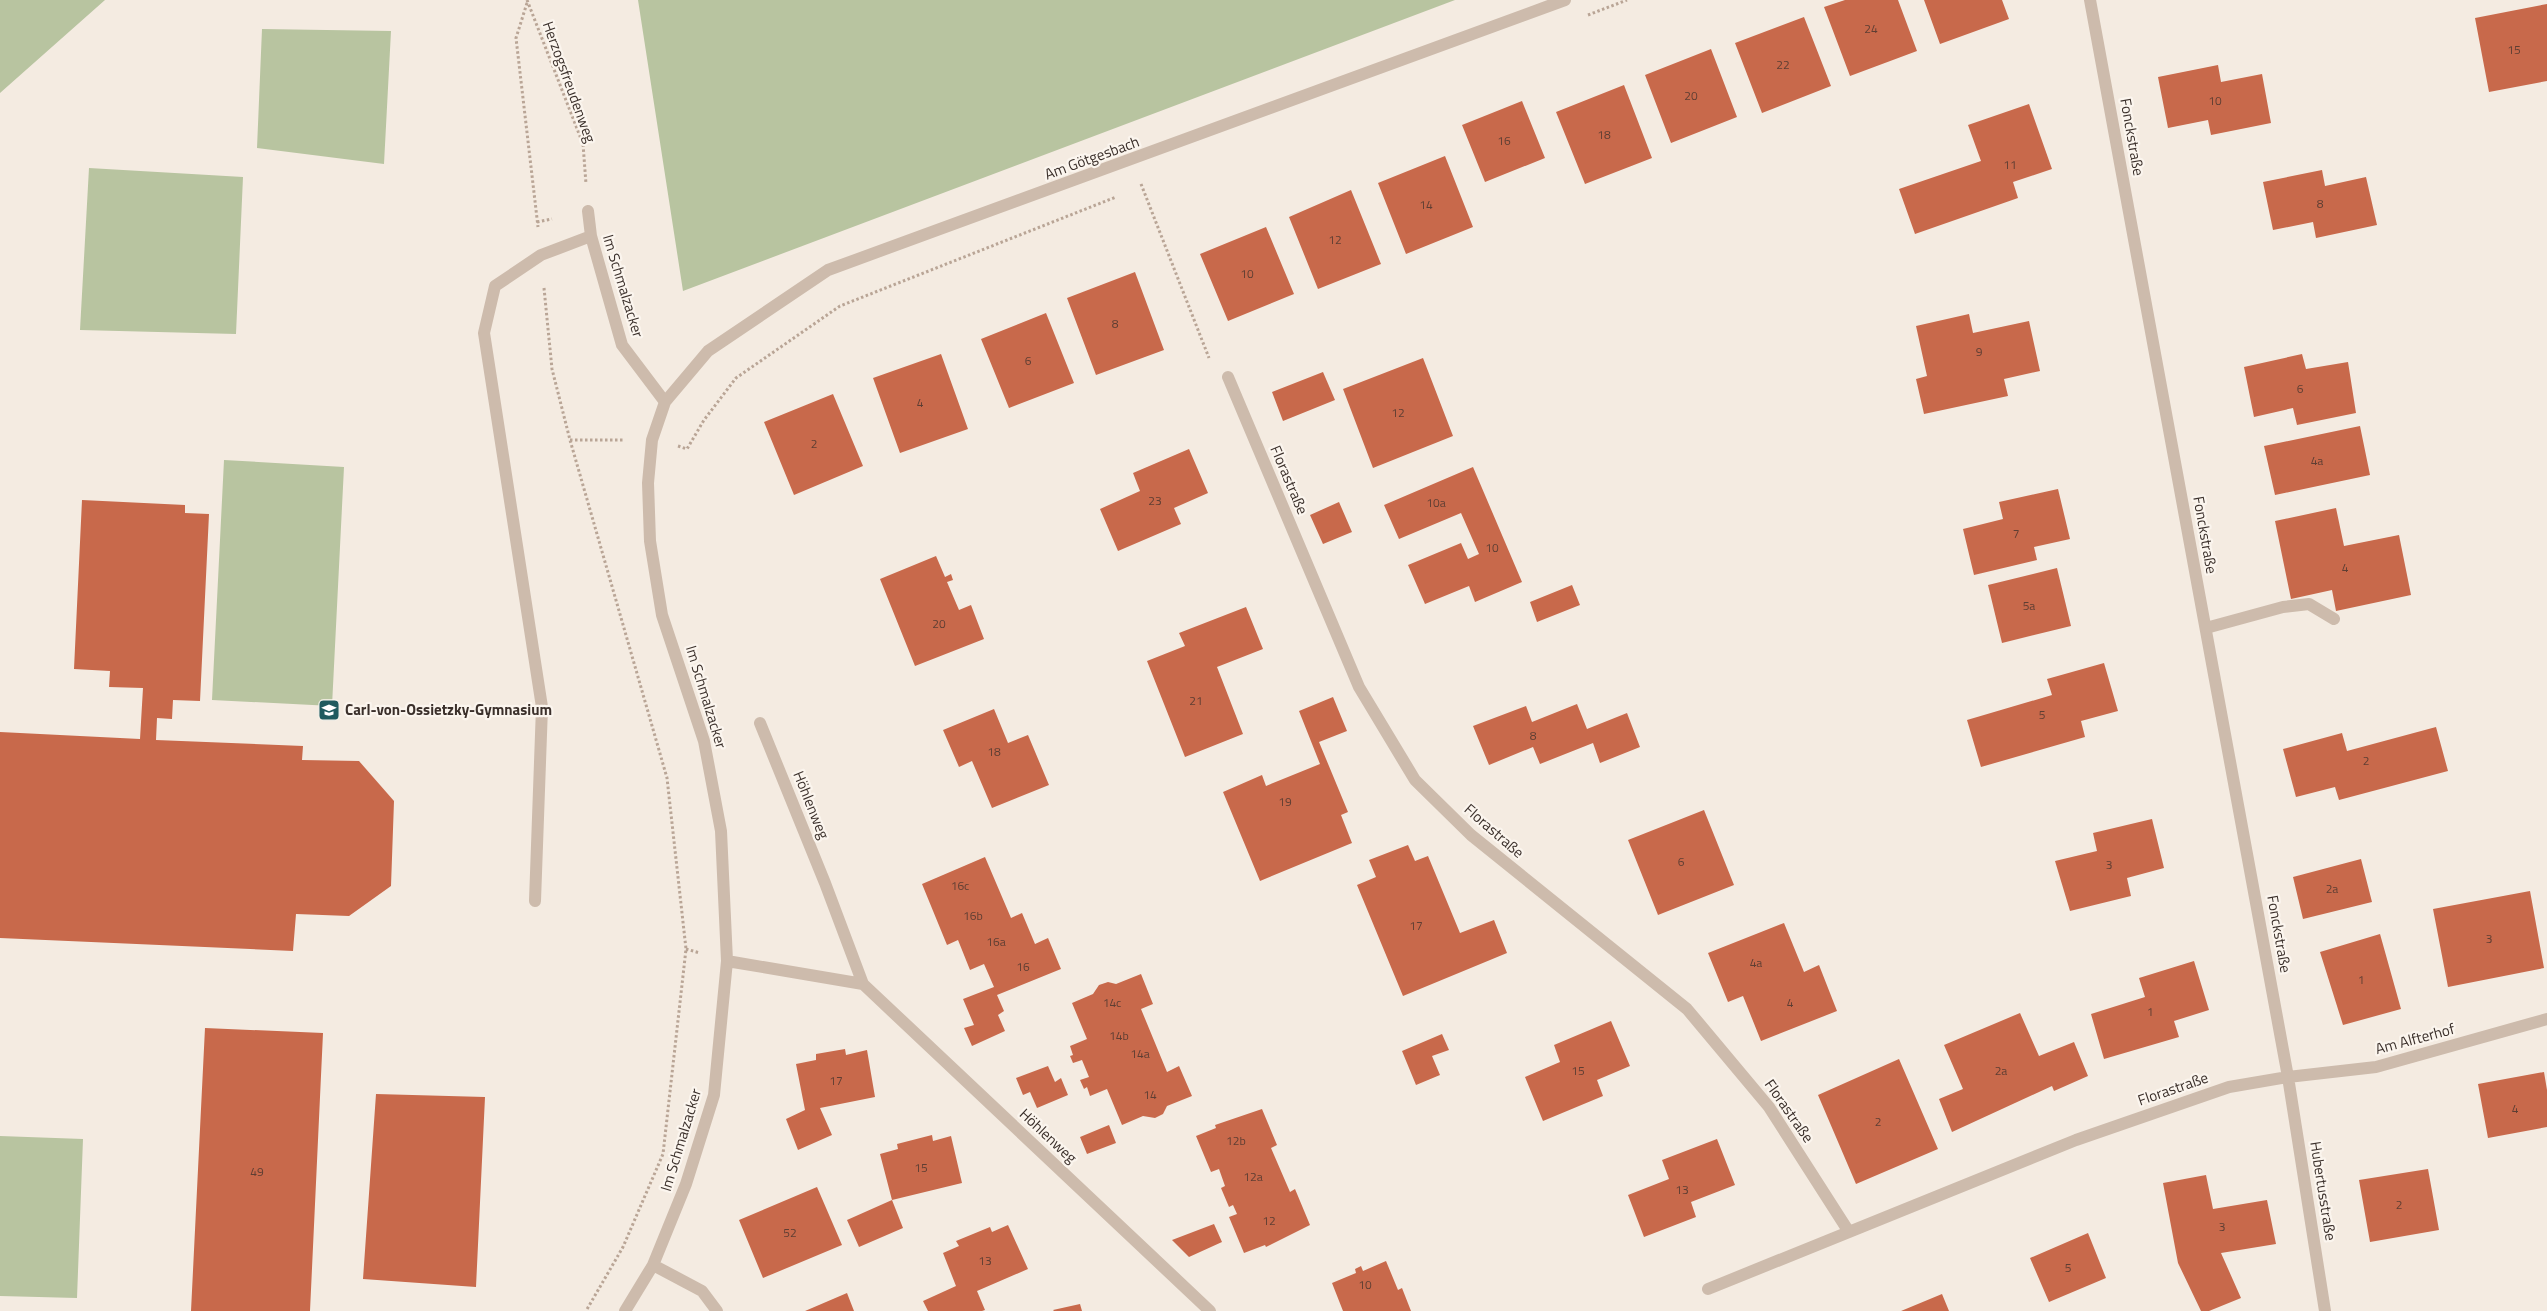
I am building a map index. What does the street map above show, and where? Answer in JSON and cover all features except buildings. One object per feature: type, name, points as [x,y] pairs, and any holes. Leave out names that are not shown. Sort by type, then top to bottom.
[{"type":"street","name":"Am Götgesbach","points":[[665,402],[708,351],[828,270],[1131,161],[1565,0]]},
{"type":"street","name":"Fonckstraße","points":[[2090,0],[2288,1077]]},
{"type":"street","name":"Im Schmalzacker","points":[[588,210],[591,236],[622,345],[665,402],[652,440],[648,492],[650,541],[662,615],[706,750],[721,832],[727,961],[714,1096],[686,1184],[654,1265],[625,1311]]},
{"type":"street","points":[[534,901],[542,707],[484,333],[495,286],[540,256],[591,236]]},
{"type":"street","name":"Florastraße","points":[[1228,377],[1359,687],[1415,780],[1471,835],[1687,1009],[1769,1107],[1849,1232]]},
{"type":"street","points":[[2206,628],[2282,607],[2309,604],[2334,619]]},
{"type":"street","name":"Höhlenweg","points":[[760,723],[825,882],[862,984],[1210,1311]]},
{"type":"street","points":[[727,961],[862,984]]},
{"type":"street","name":"Am Alfterhof","points":[[2288,1077],[2376,1067],[2547,1019]]},
{"type":"street","name":"Florastraße","points":[[1708,1289],[2076,1140],[2229,1087],[2288,1077]]},
{"type":"street","name":"Hubertusstraße","points":[[2288,1077],[2325,1311]]},
{"type":"street","points":[[654,1265],[702,1291],[717,1311]]},
{"type":"path","points":[[1581,18],[1627,0]]},
{"type":"path","points":[[527,1],[516,38],[552,369],[570,440],[667,778],[686,949],[663,1154],[623,1246],[586,1311]]},
{"type":"path","name":"Herzogsfreudenweg","points":[[527,1],[582,144],[588,210]]},
{"type":"path","points":[[1131,161],[1210,359],[1228,377]]},
{"type":"path","points":[[1133,190],[1152,182]]},
{"type":"path","points":[[570,440],[652,440],[687,449],[704,420],[736,378],[840,306],[1124,193]]},
{"type":"path","points":[[537,222],[588,210]]},
{"type":"green space","points":[[0,0],[105,0],[0,93]]},
{"type":"green space","points":[[638,0],[1455,0],[683,291]]},
{"type":"green space","points":[[262,29],[391,31],[384,164],[257,148]]},
{"type":"green space","points":[[89,168],[243,177],[236,334],[80,330]]},
{"type":"green space","points":[[224,460],[344,467],[332,706],[212,700]]},
{"type":"green space","points":[[0,1136],[83,1139],[77,1298],[0,1296]]},
{"type":"place","name":"Carl-von-Ossietzky-Gymnasium","points":[[329,710]]}]
